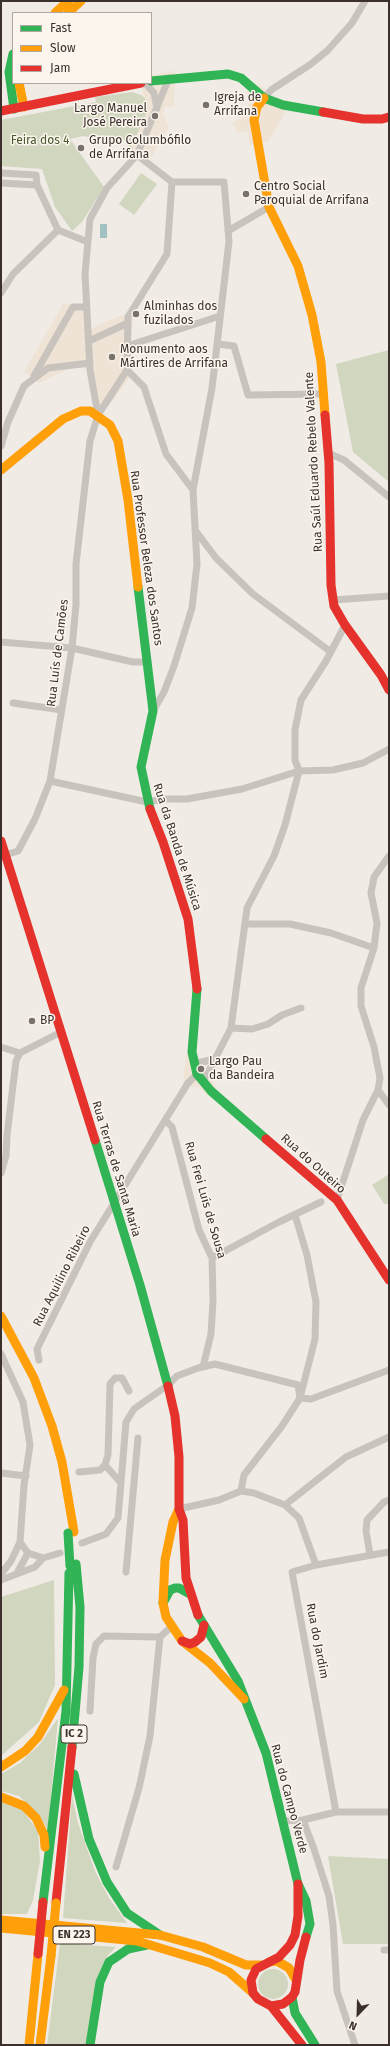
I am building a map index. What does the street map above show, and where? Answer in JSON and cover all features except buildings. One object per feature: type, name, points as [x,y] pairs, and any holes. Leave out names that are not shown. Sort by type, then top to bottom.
[{"type":"main road","points":[[56,12],[68,1]]},
{"type":"main road","points":[[69,12],[81,1]]},
{"type":"main road","points":[[12,58],[9,72],[12,83]]},
{"type":"main road","points":[[152,81],[221,74],[234,75],[248,83],[264,98],[283,105],[363,119],[382,119],[389,117]]},
{"type":"main road","points":[[12,84],[19,108]]},
{"type":"main road","points":[[19,84],[19,108]]},
{"type":"main road","points":[[1,111],[137,84]]},
{"type":"main road","name":"Rua Saúl Eduardo Rebelo Valente","points":[[264,98],[259,103],[255,114],[256,135],[269,207],[300,273],[312,315],[321,362],[328,453],[331,585],[334,606],[344,625],[381,675],[389,690]]},
{"type":"main road","points":[[1,470],[63,419],[81,411],[90,411],[98,415]]},
{"type":"main road","name":"Rua Professor Beleza dos Santos","points":[[98,415],[110,425],[118,441],[128,500],[153,711]]},
{"type":"main road","name":"Rua da Banda de Música","points":[[153,711],[141,767],[147,802],[163,842],[188,919],[197,994],[192,1052],[194,1064]]},
{"type":"main road","name":"Rua Terras de Santa Maria","points":[[1,841],[4,863],[61,1032],[140,1285],[168,1385],[175,1416],[179,1457],[178,1509]]},
{"type":"main road","points":[[194,1064],[200,1078]]},
{"type":"main road","name":"Rua do Outeiro","points":[[200,1078],[337,1200],[389,1280]]},
{"type":"main road","name":"IC 2","points":[[1,1316],[11,1332],[34,1378],[52,1426],[62,1462],[71,1533],[73,1565],[80,1607],[71,1758],[51,1956],[40,2045]]},
{"type":"main road","name":"IC 2","points":[[1,1327],[29,1380],[48,1428],[58,1464],[71,1533]]},
{"type":"main road","name":"Rua do Campo Verde","points":[[178,1509],[183,1520],[186,1578],[195,1610],[238,1681],[266,1753],[298,1884],[306,1902],[310,1924],[292,1997]]},
{"type":"main road","name":"Rua do Campo Verde","points":[[178,1509],[173,1522],[165,1560],[163,1604],[171,1627],[182,1641],[210,1663],[244,1699]]},
{"type":"main road","name":"IC 2","points":[[29,2045],[46,1873],[66,1711],[66,1684],[73,1565]]},
{"type":"main road","points":[[163,1604],[166,1596],[175,1588],[180,1588],[190,1594]]},
{"type":"main road","points":[[182,1641],[190,1644],[195,1642],[201,1637],[204,1625]]},
{"type":"main road","name":"IC 2","points":[[1,1767],[25,1751],[38,1737],[66,1684]]},
{"type":"main road","points":[[71,1758],[79,1800],[89,1839],[107,1882],[127,1913],[160,1935]]},
{"type":"main road","points":[[1,1797],[10,1799],[24,1806],[36,1818],[44,1834],[46,1873]]},
{"type":"main road","name":"Rua do Campo Verde","points":[[253,1994],[251,1980],[253,1974],[265,1963],[279,1957],[290,1945],[295,1935],[298,1916],[298,1884]]},
{"type":"main road","name":"EN 223","points":[[1,1920],[160,1935],[203,1947],[246,1965],[277,1962],[289,1968],[296,1980]]},
{"type":"main road","name":"EN 223","points":[[1,1928],[137,1942],[210,1963],[229,1972],[264,2004],[270,2006],[302,2045]]},
{"type":"main road","points":[[90,2045],[100,1982],[109,1962],[128,1949],[147,1945]]},
{"type":"main road","points":[[270,2006],[283,2004],[292,1997],[295,2013],[315,2045]]},
{"type":"street","points":[[264,98],[271,90],[311,64],[328,50],[352,23],[365,1]]},
{"type":"street","points":[[98,415],[90,363],[85,274],[90,219],[107,188],[137,155],[158,108],[169,78]]},
{"type":"street","points":[[146,84],[154,94],[158,108]]},
{"type":"street","points":[[137,155],[172,182],[224,182],[229,241],[218,344],[207,417],[193,490],[197,564],[192,608],[170,676],[153,711]]},
{"type":"street","points":[[38,185],[1,183],[2,173],[36,174],[38,185],[58,230],[88,242]]},
{"type":"street","points":[[98,415],[127,370],[128,317],[167,254],[172,182]]},
{"type":"street","points":[[228,231],[269,207]]},
{"type":"street","points":[[1,294],[13,274],[58,230]]},
{"type":"street","points":[[33,378],[73,307],[84,307]]},
{"type":"street","points":[[127,346],[220,316]]},
{"type":"street","points":[[89,341],[128,323]]},
{"type":"street","points":[[218,344],[234,346],[248,395],[324,394]]},
{"type":"street","points":[[1,446],[8,422],[24,386],[48,368],[90,363]]},
{"type":"street","points":[[127,370],[144,387],[166,454],[193,490]]},
{"type":"street","name":"Rua Luís de Camões","points":[[4,863],[18,851],[35,819],[50,781],[72,648],[76,605],[76,564],[90,441],[98,415]]},
{"type":"street","points":[[328,453],[344,460],[389,497]]},
{"type":"street","points":[[195,529],[216,558],[253,594],[331,652]]},
{"type":"street","points":[[333,600],[389,596]]},
{"type":"street","points":[[301,1008],[282,1015],[268,1024],[252,1029],[231,1028],[247,908],[278,844],[299,771],[295,760],[295,730],[301,700],[331,652],[344,625]]},
{"type":"street","points":[[1,642],[72,648],[133,662],[148,662]]},
{"type":"street","points":[[13,703],[62,710]]},
{"type":"street","points":[[50,781],[147,802],[164,799],[187,799],[242,789],[299,771],[333,770],[363,763],[389,748]]},
{"type":"street","points":[[337,1200],[363,1120],[378,1090],[380,1078],[374,1047],[361,1006],[361,988],[374,948],[377,923],[371,893],[374,877],[389,856]]},
{"type":"street","points":[[246,924],[290,924],[331,932],[374,948]]},
{"type":"street","name":"Rua Aquilino Ribeiro","points":[[40,1360],[37,1349],[90,1242],[125,1184],[166,1121],[188,1083],[200,1078],[214,1059],[231,1028]]},
{"type":"street","points":[[1,1173],[6,1156],[7,1135],[16,1061],[20,1053],[61,1032]]},
{"type":"street","points":[[1,1047],[20,1053]]},
{"type":"street","points":[[194,1064],[214,1059]]},
{"type":"street","points":[[378,1090],[389,1105]]},
{"type":"street","name":"Rua Frei Luís de Sousa","points":[[166,1121],[172,1127],[199,1230],[212,1258],[213,1300],[211,1334],[202,1366]]},
{"type":"street","points":[[110,1190],[125,1184]]},
{"type":"street","points":[[212,1258],[321,1202]]},
{"type":"street","points":[[241,1491],[244,1475],[282,1426],[300,1398],[315,1339],[316,1302],[307,1255],[295,1215]]},
{"type":"street","points":[[1,1574],[11,1561],[20,1542],[20,1529],[30,1445],[23,1402],[2,1358]]},
{"type":"street","points":[[82,1544],[106,1534],[118,1518],[126,1422],[134,1409],[168,1385],[177,1376],[202,1366],[215,1364],[298,1385],[300,1398]]},
{"type":"street","points":[[300,1398],[311,1399],[389,1370]]},
{"type":"street","points":[[79,1472],[100,1470],[105,1465],[108,1455],[110,1384],[115,1378],[122,1378],[129,1391]]},
{"type":"street","points":[[285,1505],[346,1457],[389,1437]]},
{"type":"street","points":[[126,1572],[138,1438]]},
{"type":"street","points":[[123,1462],[137,1462]]},
{"type":"street","points":[[105,1465],[121,1483]]},
{"type":"street","points":[[1,1473],[26,1476]]},
{"type":"street","points":[[178,1509],[219,1500],[241,1491],[254,1493],[285,1505],[299,1518],[316,1565]]},
{"type":"street","points":[[370,1555],[366,1531],[367,1520],[384,1502],[389,1500]]},
{"type":"street","points":[[20,1542],[28,1553],[43,1558],[60,1553]]},
{"type":"street","name":"Rua do Jardim","points":[[336,1812],[292,1572],[316,1565],[389,1552]]},
{"type":"street","points":[[16,1573],[28,1553]]},
{"type":"street","points":[[1,1580],[16,1573],[35,1568],[43,1558]]},
{"type":"street","points":[[116,1868],[139,1788],[150,1736],[160,1637],[171,1627]]},
{"type":"street","points":[[90,1711],[93,1658],[96,1644],[104,1636],[160,1637]]},
{"type":"street","points":[[283,1822],[303,1820],[336,1812],[389,1812]]},
{"type":"street","points":[[303,1820],[317,1856],[328,1896],[333,1925],[338,1992],[356,2045]]},
{"type":"green space","name":"Feira dos 4","points":[[132,92],[141,95],[149,101],[151,108],[132,151],[123,139],[119,143],[83,136],[70,139],[104,187],[82,222],[72,231],[55,207],[42,169],[1,166],[1,120],[96,102],[95,97]]},
{"type":"green space","points":[[141,173],[157,184],[134,215],[119,204]]},
{"type":"green space","points":[[389,350],[389,482],[353,452],[336,364]]},
{"type":"green space","points":[[389,1174],[389,1204],[384,1204],[372,1185]]},
{"type":"green space","points":[[54,1580],[55,1685],[39,1722],[1,1756],[1,1597]]},
{"type":"green space","points":[[58,1718],[48,1830],[38,1814],[19,1796],[1,1791],[1,1774],[20,1763],[40,1744]]},
{"type":"green space","points":[[72,1795],[78,1823],[95,1871],[109,1898],[127,1923],[63,1918]]},
{"type":"green space","points":[[1,1800],[21,1808],[38,1831],[40,1861],[33,1900],[27,1914],[1,1914]]},
{"type":"green space","points":[[328,1856],[389,1859],[389,1944],[343,1944]]},
{"type":"green space","points":[[60,1943],[116,1947],[108,1955],[86,2045],[47,2045]]},
{"type":"green space","points":[[273,1969],[284,1973],[288,1984],[284,1995],[273,1999],[262,1995],[258,1984],[262,1973]]},
{"type":"shaded area","name":"Largo Manuel José Pereira","points":[[175,71],[174,106],[165,107],[163,113],[169,127],[149,161],[131,147],[148,110],[140,84],[152,84],[152,75]]},
{"type":"shaded area","points":[[258,84],[278,98],[291,102],[269,141],[250,145],[247,131],[238,132],[232,123],[242,118],[246,112],[249,104],[247,91]]},
{"type":"shaded area","points":[[63,304],[88,305],[90,329],[127,313],[133,318],[130,367],[133,373],[109,406],[94,405],[87,368],[66,368],[65,371],[39,383],[24,372]]},
{"type":"shaded area","name":"Largo Pau da Bandeira","points":[[195,1053],[198,1057],[205,1059],[210,1055],[221,1061],[213,1077],[216,1088],[208,1096],[198,1087],[189,1087],[183,1083],[186,1054]]},
{"type":"water","points":[[100,224],[107,224],[107,238],[100,238]]},
{"type":"traffic: fast","points":[[12,58],[9,72],[14,109]]},
{"type":"traffic: fast","points":[[152,81],[228,74],[241,78],[264,98],[283,105],[323,112]]},
{"type":"traffic: fast","points":[[138,587],[153,711],[141,767],[150,809]]},
{"type":"traffic: fast","points":[[197,989],[192,1052],[197,1074],[211,1091],[266,1139]]},
{"type":"traffic: fast","points":[[95,1140],[140,1285],[168,1386]]},
{"type":"traffic: fast","points":[[68,1533],[70,1566]]},
{"type":"traffic: fast","points":[[72,1747],[79,1667],[80,1607],[76,1564]]},
{"type":"traffic: fast","points":[[43,1902],[66,1711],[69,1573]]},
{"type":"traffic: fast","points":[[163,1603],[170,1590],[175,1588],[179,1588],[190,1594]]},
{"type":"traffic: fast","points":[[198,1615],[238,1681],[266,1753],[298,1884],[306,1901],[310,1924],[306,1937]]},
{"type":"traffic: fast","points":[[74,1774],[89,1839],[107,1882],[127,1913],[160,1935]]},
{"type":"traffic: fast","points":[[90,2045],[100,1982],[109,1962],[128,1949],[147,1945]]},
{"type":"traffic: fast","points":[[292,1997],[295,2013],[315,2045]]},
{"type":"traffic: slow","points":[[56,12],[68,1]]},
{"type":"traffic: slow","points":[[69,12],[81,1]]},
{"type":"traffic: slow","points":[[19,84],[24,107]]},
{"type":"traffic: slow","points":[[264,98],[257,107],[254,120],[269,207],[298,266],[312,315],[321,362],[325,415]]},
{"type":"traffic: slow","points":[[1,470],[63,419],[81,411],[90,411],[110,425],[118,441],[128,500],[138,587]]},
{"type":"traffic: slow","points":[[1,1316],[34,1378],[52,1426],[62,1462],[74,1532]]},
{"type":"traffic: slow","points":[[179,1509],[173,1522],[165,1560],[163,1603],[166,1617],[182,1641],[210,1663],[244,1699]]},
{"type":"traffic: slow","points":[[1,1767],[25,1751],[38,1737],[64,1690]]},
{"type":"traffic: slow","points":[[1,1797],[24,1806],[36,1818],[44,1835],[45,1847]]},
{"type":"traffic: slow","points":[[51,1956],[56,1903]]},
{"type":"traffic: slow","points":[[1,1920],[160,1935],[203,1947],[246,1965],[261,1965]]},
{"type":"traffic: slow","points":[[1,1928],[137,1941],[210,1963],[229,1972],[253,1993]]},
{"type":"traffic: slow","points":[[29,2045],[38,1954]]},
{"type":"traffic: slow","points":[[40,2045],[51,1956]]},
{"type":"traffic: slow","points":[[269,1962],[277,1961],[289,1968],[296,1980]]},
{"type":"traffic: jam","points":[[1,111],[136,84]]},
{"type":"traffic: jam","points":[[323,112],[363,119],[382,119],[389,117]]},
{"type":"traffic: jam","points":[[325,415],[329,463],[331,585],[334,606],[345,625],[381,675],[389,690]]},
{"type":"traffic: jam","points":[[150,809],[163,842],[188,919],[197,989]]},
{"type":"traffic: jam","points":[[1,841],[95,1140]]},
{"type":"traffic: jam","points":[[266,1139],[337,1200],[389,1280]]},
{"type":"traffic: jam","points":[[168,1386],[175,1416],[179,1457],[179,1509],[183,1520],[186,1578],[198,1615]]},
{"type":"traffic: jam","points":[[182,1641],[190,1644],[195,1642],[201,1637],[204,1625]]},
{"type":"traffic: jam","points":[[56,1903],[72,1747]]},
{"type":"traffic: jam","points":[[298,1884],[298,1916],[295,1935],[290,1945],[279,1957],[256,1969],[251,1980],[253,1993],[258,1999],[271,2006],[283,2004],[292,1997],[295,1992],[300,1960],[306,1937]]},
{"type":"traffic: jam","points":[[38,1954],[43,1902]]},
{"type":"traffic: jam","points":[[271,2006],[302,2045]]},
{"type":"place","name":"Igreja de Arrifana","points":[[206,105]]},
{"type":"place","name":"Largo Manuel José Pereira","points":[[155,116]]},
{"type":"place","name":"Grupo Columbófilo de Arrifana","points":[[81,148]]},
{"type":"place","name":"Centro Social Paroquial de Arrifana","points":[[246,194]]},
{"type":"place","name":"Alminhas dos fuzilados","points":[[136,314]]},
{"type":"place","name":"Monumento aos Mártires de Arrifana","points":[[112,357]]},
{"type":"place","name":"BP","points":[[32,1021]]},
{"type":"place","name":"Largo Pau da Bandeira","points":[[201,1069]]}]
